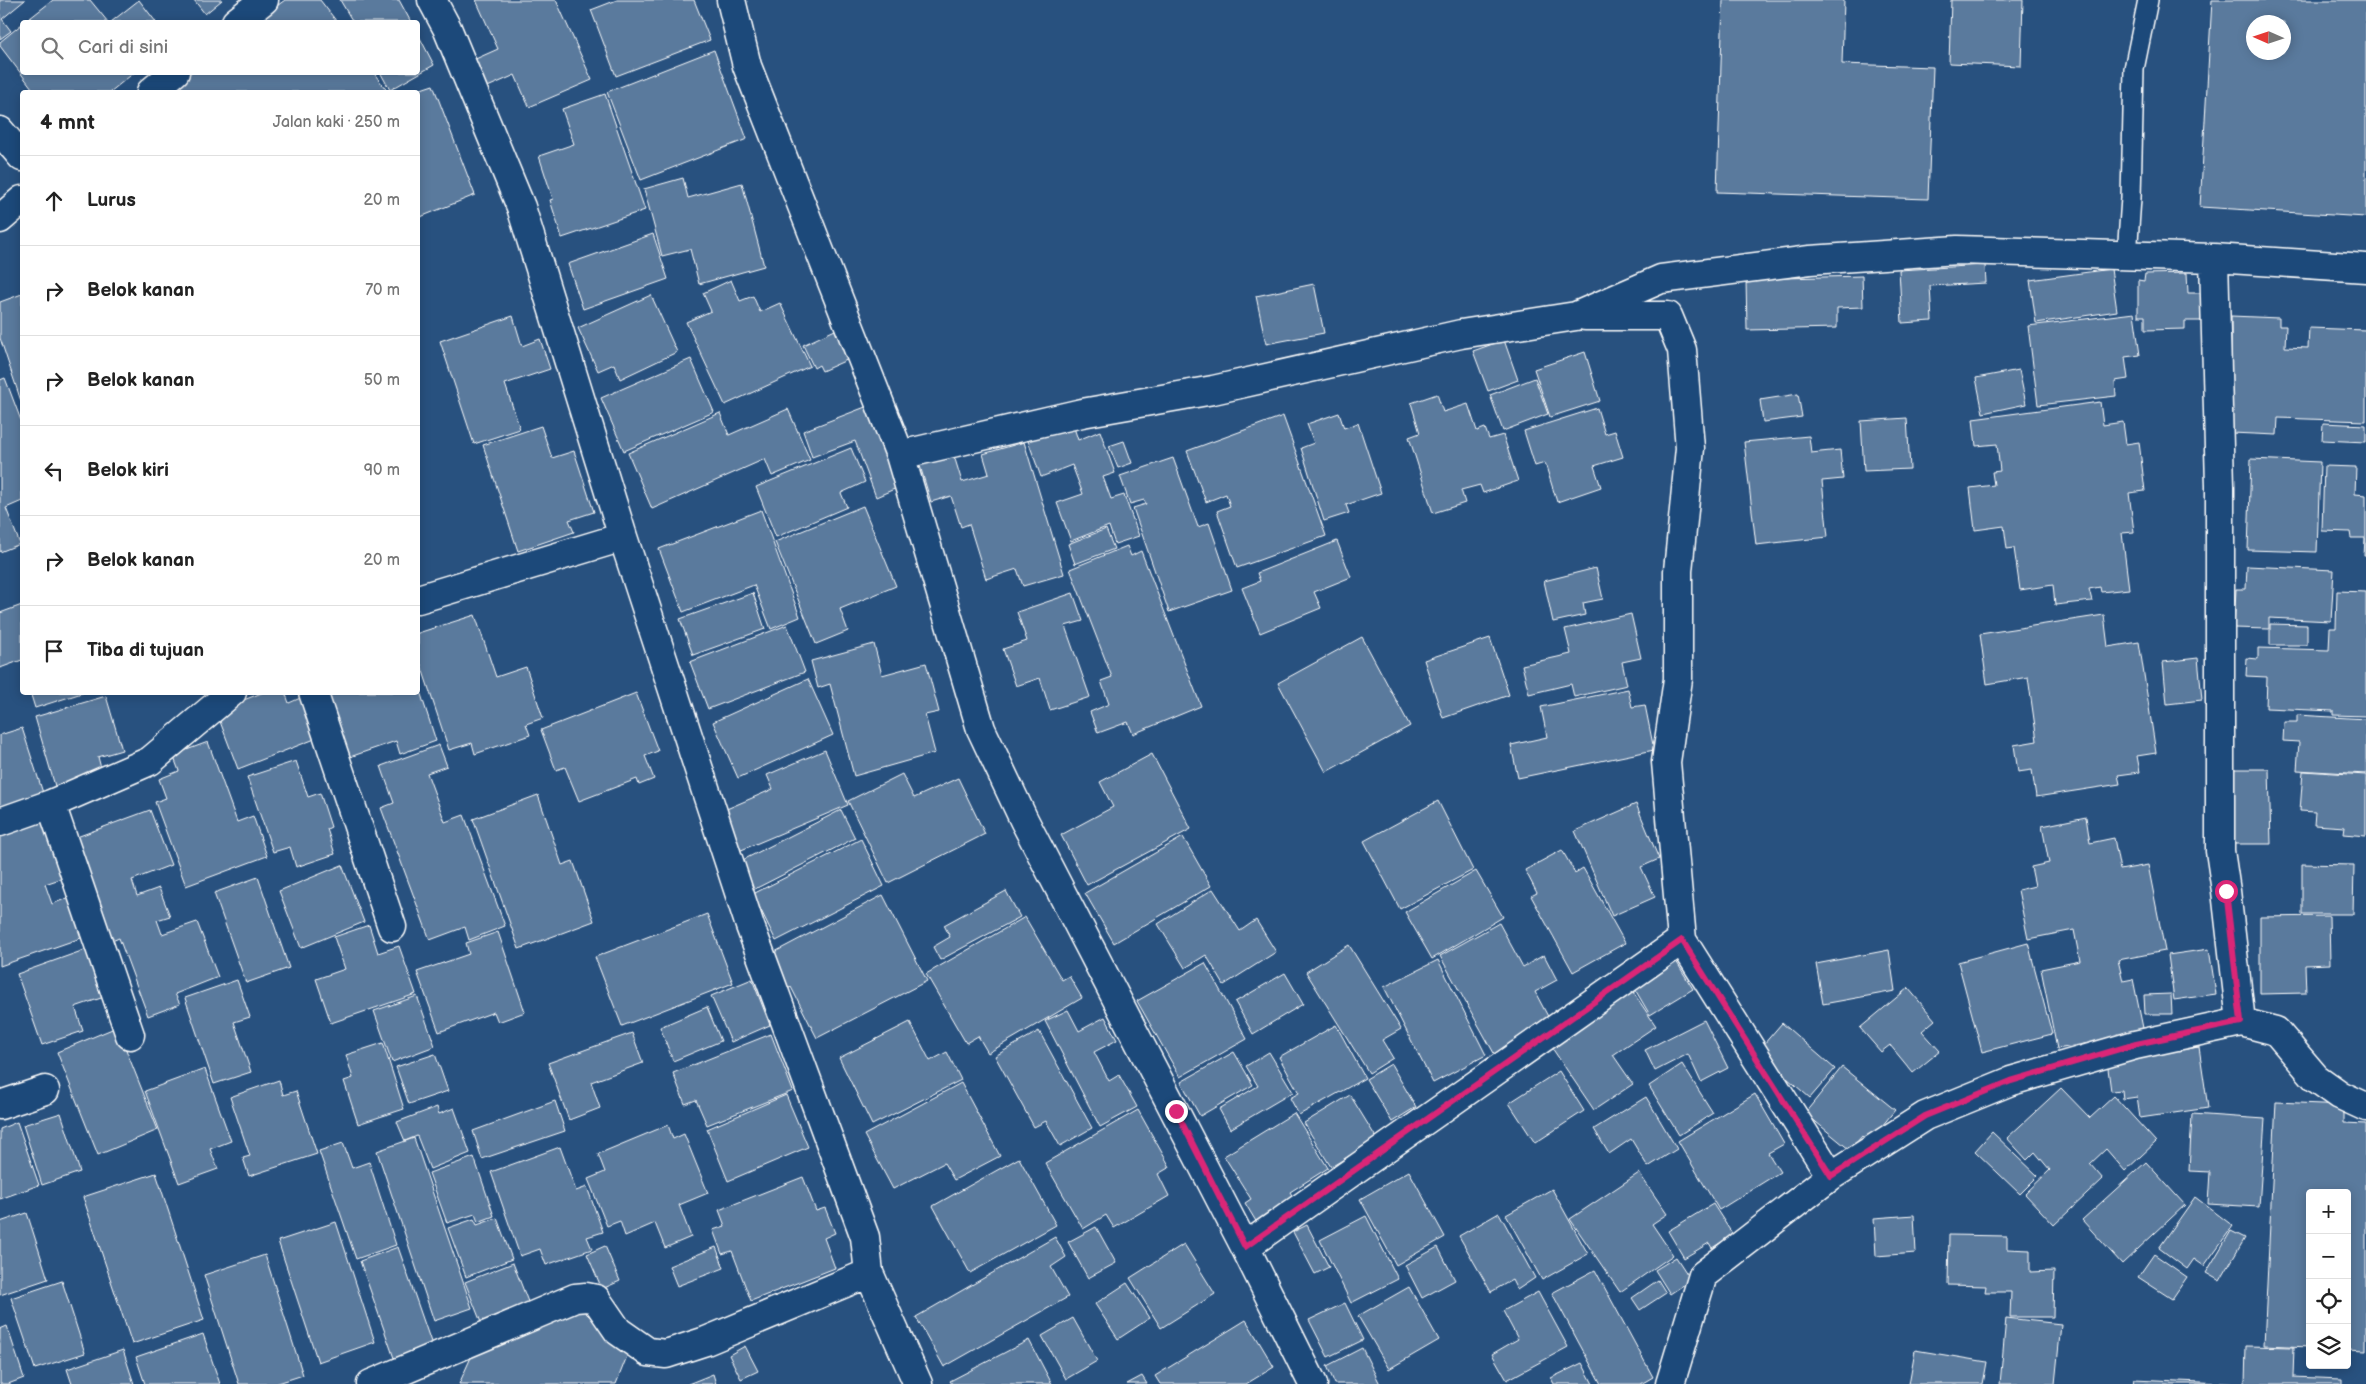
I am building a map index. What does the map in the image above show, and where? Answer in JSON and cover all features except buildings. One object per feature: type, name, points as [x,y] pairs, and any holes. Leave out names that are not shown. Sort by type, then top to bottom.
[{"type":"street","points":[[239,20],[264,0]]},
{"type":"street","points":[[432,0],[447,28],[521,206],[624,537],[750,926],[865,1237],[869,1273],[918,1384]]},
{"type":"street","points":[[731,0],[747,66],[900,455],[981,729],[1024,820],[1245,1247],[1305,1381]]},
{"type":"street","points":[[0,130],[20,155]]},
{"type":"street","points":[[0,219],[20,202]]},
{"type":"street","points":[[1576,316],[1660,278],[1810,260],[1956,250],[2214,258],[2366,268]]},
{"type":"street","points":[[2214,258],[2220,496],[2220,851],[2241,1022]]},
{"type":"street","points":[[900,455],[1082,412],[1213,390],[1461,334],[1576,316],[1668,316],[1682,350],[1684,394],[1690,448],[1678,571],[1678,679],[1666,762],[1682,940],[1831,1176]]},
{"type":"street","points":[[420,598],[624,537]]},
{"type":"street","points":[[0,822],[51,804],[150,760],[228,695]]},
{"type":"street","points":[[314,695],[392,927]]},
{"type":"street","points":[[51,804],[130,1035]]},
{"type":"street","points":[[1245,1247],[1682,940]]},
{"type":"street","points":[[1670,1384],[1703,1276],[1831,1176],[1925,1116],[2011,1081],[2136,1044],[2241,1022],[2276,1031],[2316,1078],[2340,1095],[2366,1107]]},
{"type":"street","points":[[0,1105],[45,1090]]},
{"type":"street","points":[[371,1384],[576,1298],[596,1299],[618,1331],[648,1352],[666,1354],[706,1340],[869,1273]]},
{"type":"lane","points":[[2127,256],[2131,198],[2134,69],[2148,0]]},
{"type":"route","points":[[1176,1111],[1245,1247],[1682,940],[1831,1176],[1925,1116],[2011,1081],[2136,1044],[2241,1022],[2226,891]]}]
